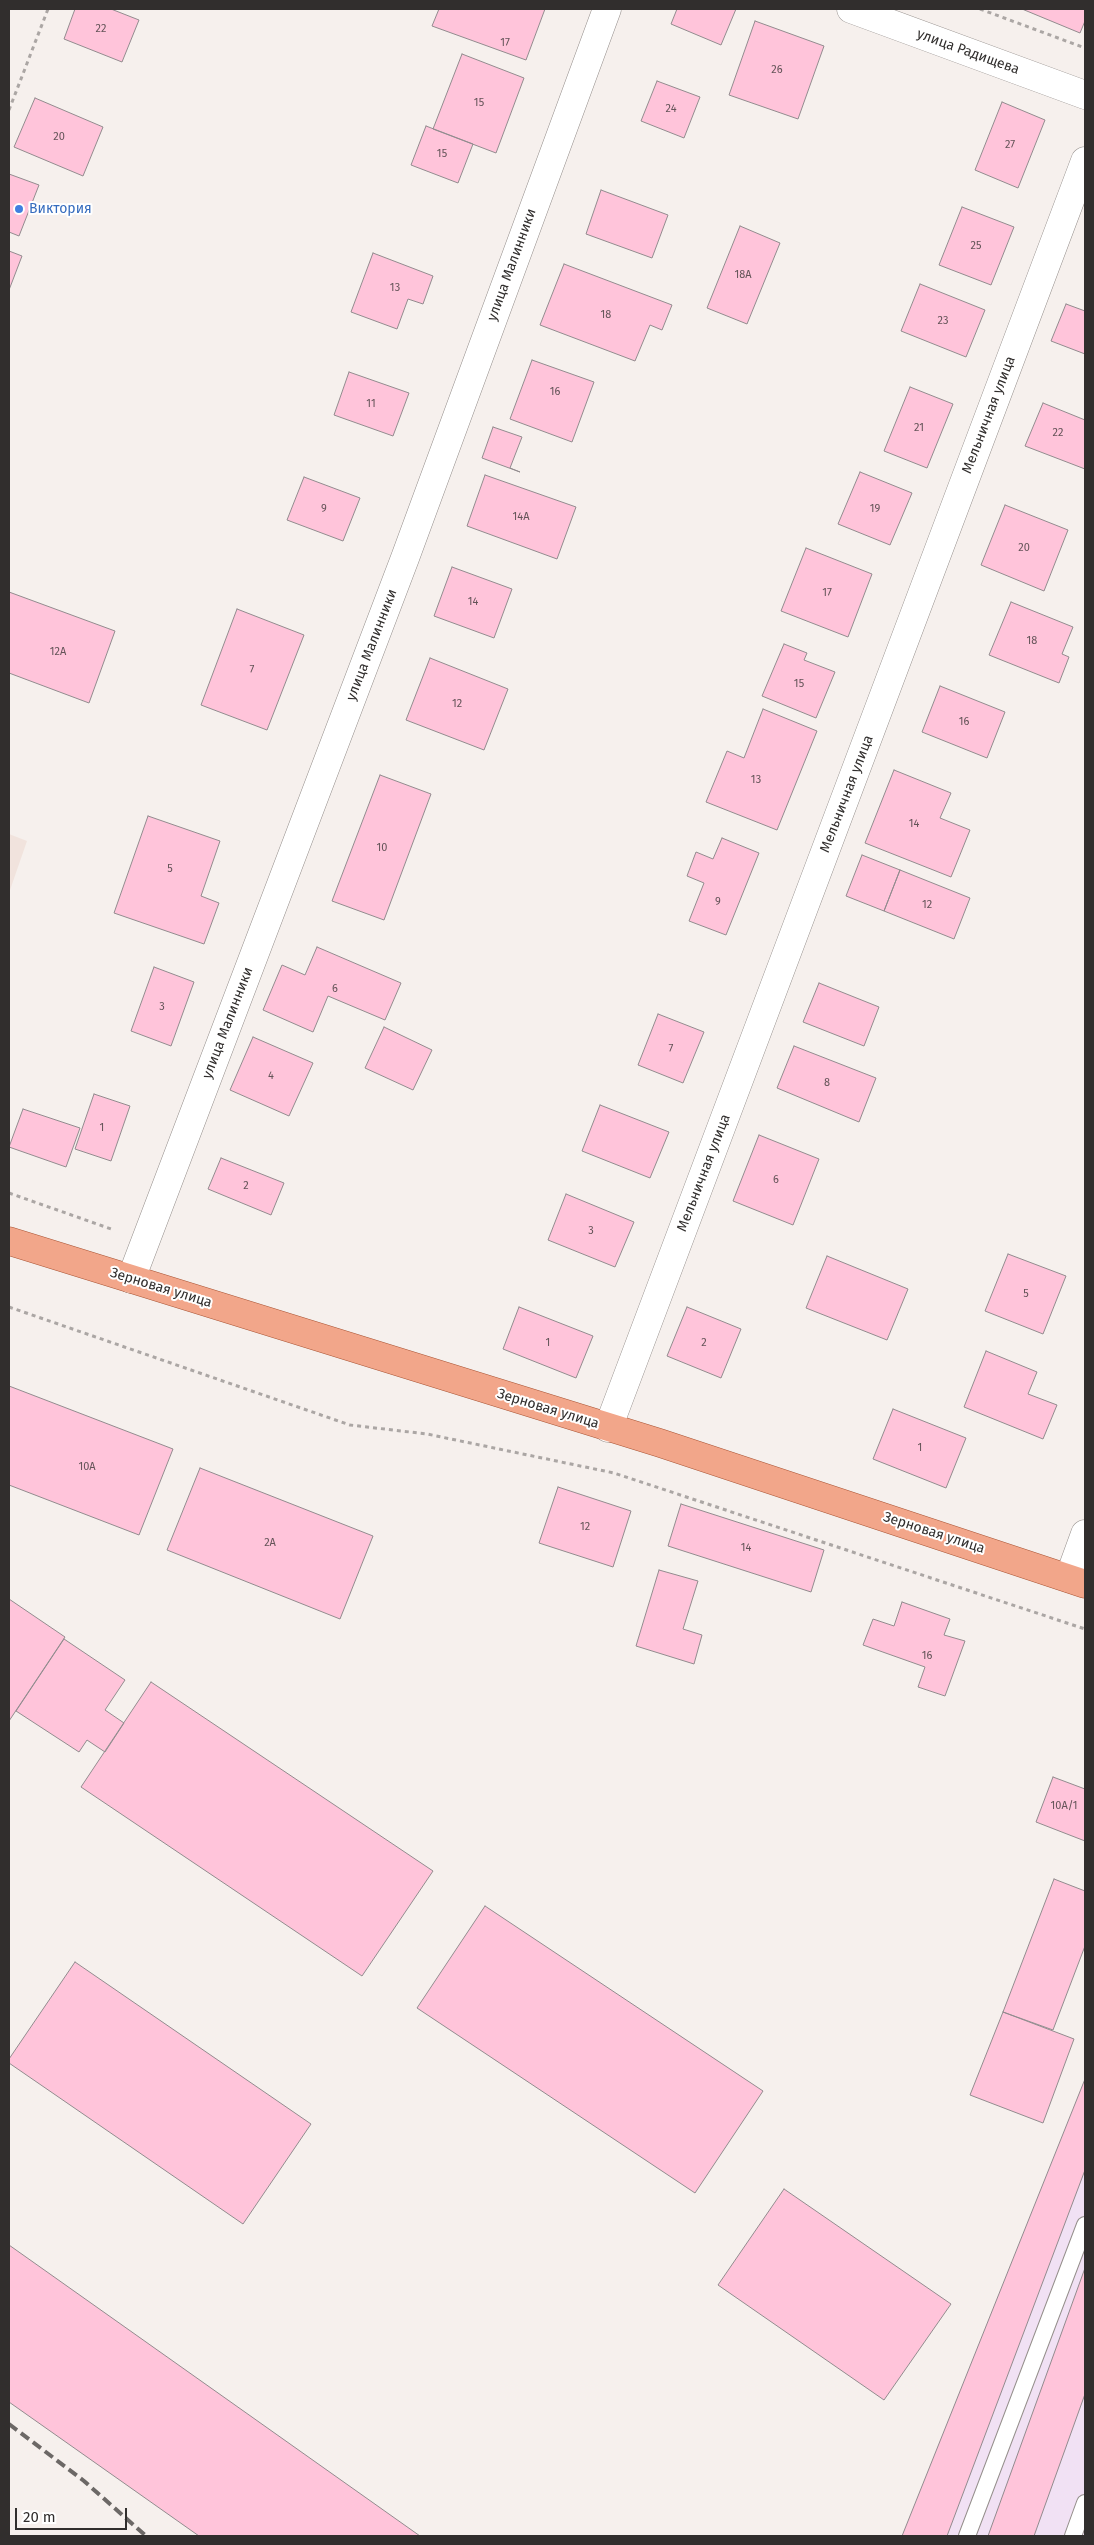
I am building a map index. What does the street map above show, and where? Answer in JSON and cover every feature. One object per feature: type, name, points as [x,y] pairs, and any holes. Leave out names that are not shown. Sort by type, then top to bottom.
[{"type":"main road","name":"Зерновая улица","points":[[9,1242],[608,1428],[1077,1581]]},
{"type":"street","name":"улица Малинники","points":[[131,1279],[405,558],[606,9]]},
{"type":"street","name":"улица Радищева","points":[[851,9],[1085,95]]},
{"type":"street","name":"Мельничная улица","points":[[608,1428],[1085,161]]},
{"type":"street","points":[[1077,1581],[1085,1534]]},
{"type":"lane","points":[[967,2536],[1085,2225]]},
{"type":"lane","points":[[1073,2536],[1085,2503]]},
{"type":"path","points":[[9,110],[48,9]]},
{"type":"path","points":[[980,9],[1085,48]]},
{"type":"path","points":[[9,1193],[145,1241]]},
{"type":"path","points":[[9,1307],[350,1425],[427,1434],[614,1474],[1085,1629]]},
{"type":"shaded area","points":[[9,834],[27,841],[9,893]]},
{"type":"shaded area","points":[[1085,2079],[1085,2536],[902,2536]]},
{"type":"building","points":[[75,9],[111,9],[139,20],[122,62],[64,39]]},
{"type":"building","points":[[439,9],[545,9],[526,60],[432,26]]},
{"type":"building","points":[[677,9],[736,9],[721,45],[671,24]]},
{"type":"building","points":[[1022,9],[1085,9],[1085,21],[1080,33]]},
{"type":"building","points":[[755,21],[824,46],[798,119],[729,95]]},
{"type":"building","points":[[462,54],[524,78],[496,153],[433,129]]},
{"type":"building","points":[[657,81],[700,97],[684,138],[641,121]]},
{"type":"building","points":[[35,98],[103,127],[83,176],[14,147]]},
{"type":"building","points":[[1002,102],[1045,120],[1018,188],[975,170]]},
{"type":"building","points":[[426,126],[473,144],[458,183],[411,165]]},
{"type":"building","name":"Виктория","points":[[9,174],[39,185],[19,236],[9,232]]},
{"type":"building","points":[[601,190],[668,215],[652,258],[586,234]]},
{"type":"building","points":[[962,207],[1014,227],[991,285],[939,265]]},
{"type":"building","points":[[740,226],[780,243],[747,324],[707,308]]},
{"type":"building","points":[[9,251],[22,256],[9,290]]},
{"type":"building","points":[[373,253],[433,276],[423,304],[408,299],[397,329],[351,312]]},
{"type":"building","points":[[564,264],[672,305],[662,330],[650,325],[635,361],[540,325]]},
{"type":"building","points":[[920,284],[985,310],[966,357],[901,331]]},
{"type":"building","points":[[1066,304],[1085,311],[1085,354],[1051,341]]},
{"type":"building","points":[[532,360],[594,382],[572,442],[510,419]]},
{"type":"building","points":[[349,372],[409,393],[393,436],[334,415]]},
{"type":"building","points":[[910,387],[953,404],[927,468],[884,451]]},
{"type":"building","points":[[1043,403],[1085,420],[1085,469],[1025,446]]},
{"type":"building","points":[[493,427],[522,437],[510,468],[520,472],[482,458]]},
{"type":"building","points":[[860,472],[912,493],[890,545],[838,524]]},
{"type":"building","points":[[485,475],[576,507],[557,559],[467,526]]},
{"type":"building","points":[[304,477],[360,498],[343,541],[287,520]]},
{"type":"building","points":[[1005,505],[1068,530],[1044,591],[981,565]]},
{"type":"building","points":[[806,548],[872,574],[848,637],[781,611]]},
{"type":"building","points":[[452,567],[512,589],[494,638],[434,616]]},
{"type":"building","points":[[9,592],[115,631],[89,703],[9,673]]},
{"type":"building","points":[[1011,602],[1073,627],[1062,654],[1069,657],[1059,683],[989,655]]},
{"type":"building","points":[[237,609],[304,635],[267,730],[201,705]]},
{"type":"building","points":[[784,644],[807,653],[804,660],[835,672],[816,718],[762,696]]},
{"type":"building","points":[[430,658],[508,689],[484,750],[406,720]]},
{"type":"building","points":[[940,686],[1005,712],[987,758],[922,732]]},
{"type":"building","points":[[763,709],[817,731],[777,830],[706,802],[727,751],[744,758]]},
{"type":"building","points":[[894,770],[951,793],[940,818],[970,830],[951,877],[865,843]]},
{"type":"building","points":[[380,775],[431,794],[384,920],[332,901]]},
{"type":"building","points":[[148,816],[220,841],[201,896],[219,903],[204,944],[114,913]]},
{"type":"building","points":[[722,838],[759,853],[726,935],[689,921],[704,883],[687,876],[696,852],[713,859]]},
{"type":"building","points":[[862,855],[900,870],[884,911],[846,896]]},
{"type":"building","points":[[900,870],[970,898],[954,939],[884,911]]},
{"type":"building","points":[[317,947],[401,983],[385,1020],[328,996],[313,1032],[263,1010],[282,965],[305,975]]},
{"type":"building","points":[[154,967],[194,982],[171,1046],[131,1031]]},
{"type":"building","points":[[819,983],[879,1007],[864,1046],[803,1022]]},
{"type":"building","points":[[658,1014],[704,1032],[683,1083],[638,1065]]},
{"type":"building","points":[[384,1027],[432,1050],[413,1090],[365,1068]]},
{"type":"building","points":[[253,1037],[313,1063],[289,1116],[230,1090]]},
{"type":"building","points":[[794,1046],[876,1078],[859,1122],[777,1088]]},
{"type":"building","points":[[94,1094],[130,1106],[111,1161],[75,1149]]},
{"type":"building","points":[[600,1105],[669,1132],[650,1178],[582,1151]]},
{"type":"building","points":[[23,1109],[80,1128],[66,1167],[9,1147]]},
{"type":"building","points":[[759,1135],[819,1159],[793,1225],[733,1201]]},
{"type":"building","points":[[221,1158],[284,1183],[271,1215],[208,1189]]},
{"type":"building","points":[[566,1194],[634,1222],[615,1267],[548,1240]]},
{"type":"building","points":[[1008,1254],[1066,1276],[1043,1334],[985,1311]]},
{"type":"building","points":[[827,1256],[908,1289],[887,1340],[806,1308]]},
{"type":"building","points":[[519,1307],[593,1336],[576,1378],[503,1349]]},
{"type":"building","points":[[687,1307],[741,1329],[721,1378],[667,1356]]},
{"type":"building","points":[[986,1351],[1037,1372],[1028,1394],[1057,1405],[1043,1439],[964,1407]]},
{"type":"building","points":[[9,1386],[173,1449],[139,1535],[9,1485]]},
{"type":"building","points":[[893,1409],[966,1438],[946,1488],[873,1459]]},
{"type":"building","points":[[200,1468],[373,1536],[340,1619],[167,1550]]},
{"type":"building","points":[[558,1487],[631,1511],[613,1567],[539,1543]]},
{"type":"building","points":[[681,1504],[824,1550],[811,1592],[668,1546]]},
{"type":"building","points":[[659,1570],[698,1581],[683,1629],[702,1635],[694,1664],[636,1646]]},
{"type":"building","points":[[9,1599],[65,1637],[9,1721]]},
{"type":"building","points":[[902,1602],[950,1619],[944,1635],[965,1641],[945,1696],[918,1687],[925,1667],[863,1645],[873,1619],[894,1626]]},
{"type":"building","points":[[64,1639],[125,1680],[105,1710],[124,1723],[105,1752],[87,1740],[79,1752],[16,1711]]},
{"type":"building","points":[[151,1682],[433,1871],[362,1976],[81,1787]]},
{"type":"building","points":[[1053,1777],[1085,1789],[1085,1841],[1036,1822]]},
{"type":"building","points":[[1054,1879],[1085,1891],[1085,1946],[1053,2030],[1003,2012]]},
{"type":"building","points":[[485,1906],[763,2091],[695,2193],[417,2008]]},
{"type":"building","points":[[75,1962],[311,2124],[243,2224],[9,2063],[9,2059]]},
{"type":"building","points":[[1003,2012],[1074,2039],[1043,2123],[970,2095]]},
{"type":"building","points":[[1085,2079],[1085,2170],[947,2536],[902,2536]]},
{"type":"building","points":[[784,2189],[951,2304],[884,2400],[718,2285]]},
{"type":"building","points":[[9,2245],[420,2536],[199,2536],[9,2402]]},
{"type":"building","points":[[1085,2268],[1085,2394],[1034,2536],[988,2536]]},
{"type":"railway","points":[[9,2424],[84,2481],[146,2536]]},
{"type":"place","name":"Виктория","points":[[19,209]]}]
